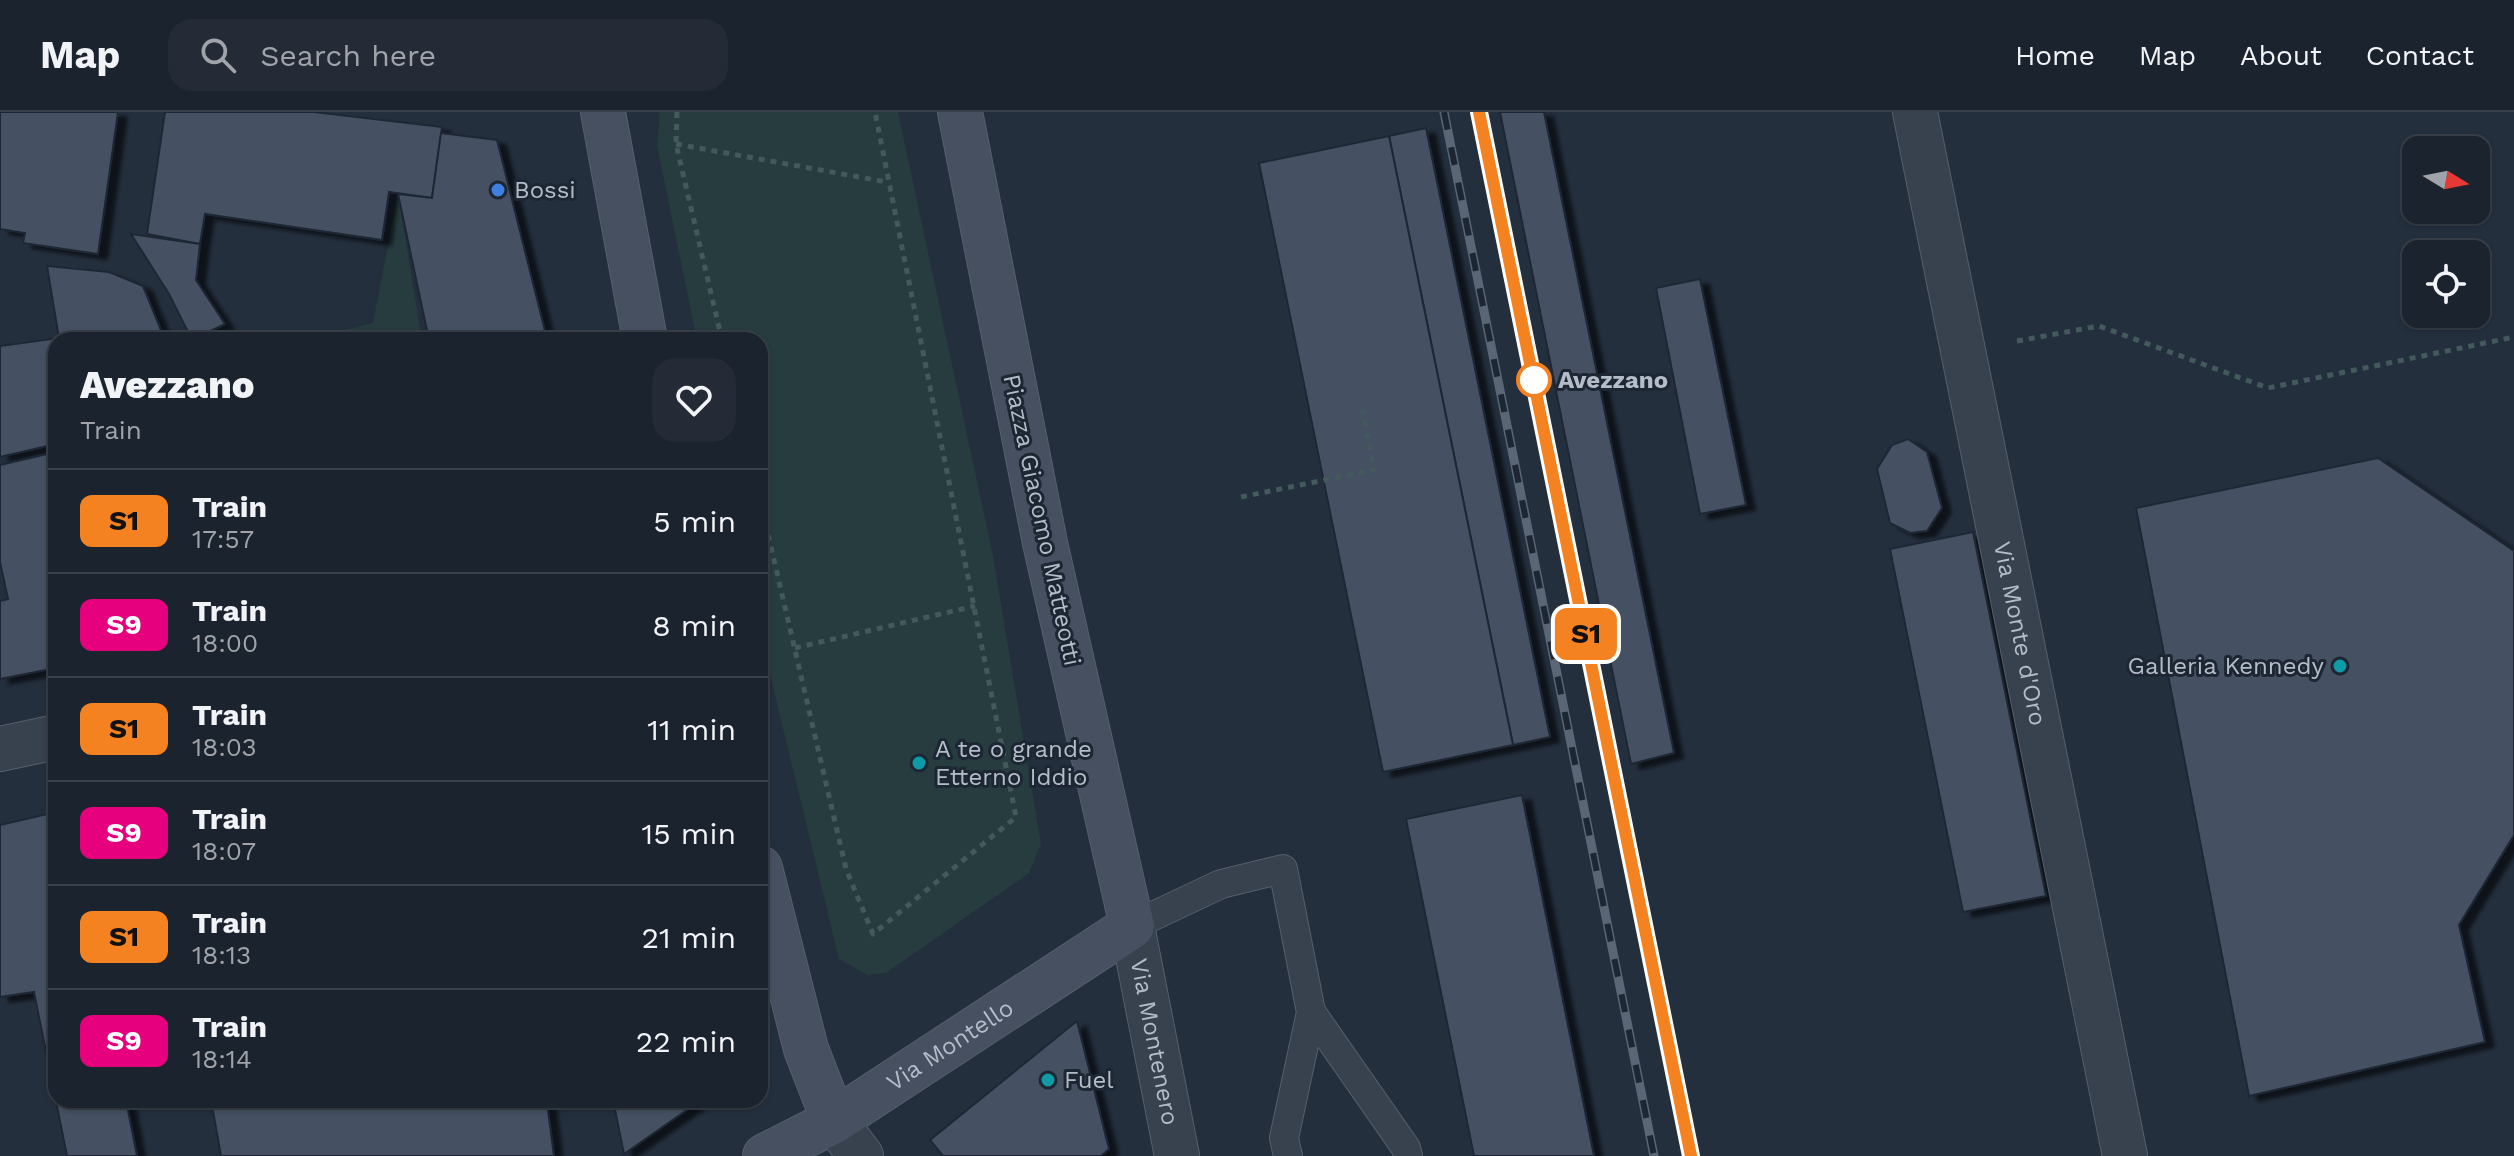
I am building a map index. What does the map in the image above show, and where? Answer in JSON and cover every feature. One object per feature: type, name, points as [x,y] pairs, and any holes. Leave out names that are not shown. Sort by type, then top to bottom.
[{"type":"street","points":[[603,112],[644,332]]},
{"type":"street","name":"Piazza Giacomo Matteotti","points":[[960,112],[1045,543],[1132,926]]},
{"type":"street","name":"Via Monte d'Oro","points":[[1915,112],[2125,1156]]},
{"type":"street","points":[[0,749],[48,739]]},
{"type":"street","points":[[768,899],[806,1049],[834,1121],[861,1156]]},
{"type":"street","name":"Via Montello","points":[[765,1156],[834,1121],[1132,926]]},
{"type":"street","name":"Via Montenero","points":[[1132,926],[1177,1156]]},
{"type":"lane","points":[[1132,926],[1221,884],[1283,869],[1311,1012],[1284,1138],[1288,1156]]},
{"type":"lane","points":[[1311,1012],[1406,1148],[1408,1156]]},
{"type":"path","points":[[677,112],[676,144],[720,332]]},
{"type":"path","points":[[768,534],[846,869],[873,934],[1016,817],[875,112]]},
{"type":"path","points":[[676,144],[887,182]]},
{"type":"path","points":[[2013,342],[2099,326],[2268,388],[2514,337]]},
{"type":"path","points":[[1241,497],[1374,470],[1362,406]]},
{"type":"path","points":[[795,648],[975,606]]},
{"type":"green space","points":[[660,112],[898,112],[992,551],[1041,844],[1029,873],[886,973],[868,975],[839,959],[768,666],[768,332],[695,332],[657,146]]},
{"type":"green space","points":[[398,194],[421,332],[337,332],[373,323]]},
{"type":"building","points":[[0,112],[118,112],[98,254],[23,243],[25,233],[0,229]]},
{"type":"building","points":[[165,112],[314,112],[442,127],[432,198],[389,192],[382,240],[205,214],[200,244],[147,234]]},
{"type":"building","points":[[1500,112],[1544,112],[1674,753],[1631,764]]},
{"type":"building","points":[[1426,128],[1550,737],[1513,745],[1389,136]]},
{"type":"building","points":[[441,133],[497,140],[545,332],[427,332],[398,194],[432,198]]},
{"type":"building","points":[[1389,136],[1513,745],[1383,772],[1259,163]]},
{"type":"building","points":[[131,234],[200,244],[196,280],[225,324],[208,332],[188,332],[169,294]]},
{"type":"building","points":[[47,266],[109,272],[143,286],[162,332],[58,332]]},
{"type":"building","points":[[1700,279],[1746,505],[1700,514],[1656,288]]},
{"type":"building","points":[[48,339],[48,446],[0,457],[0,346]]},
{"type":"building","points":[[1908,439],[1927,452],[1942,508],[1927,531],[1910,533],[1890,523],[1877,469],[1892,445]]},
{"type":"building","points":[[48,454],[48,670],[0,679],[0,601],[8,599],[0,562],[0,465]]},
{"type":"building","name":"Galleria Kennedy","points":[[2378,458],[2514,551],[2514,835],[2459,925],[2485,1042],[2249,1096],[2136,508]]},
{"type":"building","points":[[1973,532],[2046,896],[1963,912],[1890,549]]},
{"type":"building","points":[[1522,795],[1594,1156],[1474,1156],[1406,819]]},
{"type":"building","points":[[48,814],[48,1062],[34,992],[0,997],[0,825]]},
{"type":"building","name":"Fuel","points":[[1077,1021],[1109,1149],[1101,1156],[943,1156],[930,1140]]},
{"type":"building","points":[[57,1108],[128,1108],[137,1156],[67,1156]]},
{"type":"building","points":[[212,1108],[548,1108],[554,1156],[221,1156]]},
{"type":"building","points":[[615,1108],[690,1108],[624,1154]]},
{"type":"railway","points":[[1444,112],[1654,1156]]},
{"type":"railway","points":[[1479,112],[1691,1156]]},
{"type":"train","name":"S1","points":[[1479,112],[1691,1156]]},
{"type":"place","name":"Bossi","points":[[498,190]]},
{"type":"place","name":"Avezzano","points":[[1534,380]]},
{"type":"place","name":"Galleria Kennedy","points":[[2340,666]]},
{"type":"place","name":"A te o grande Etterno Iddio","points":[[919,763]]},
{"type":"place","name":"Fuel","points":[[1048,1080]]}]
